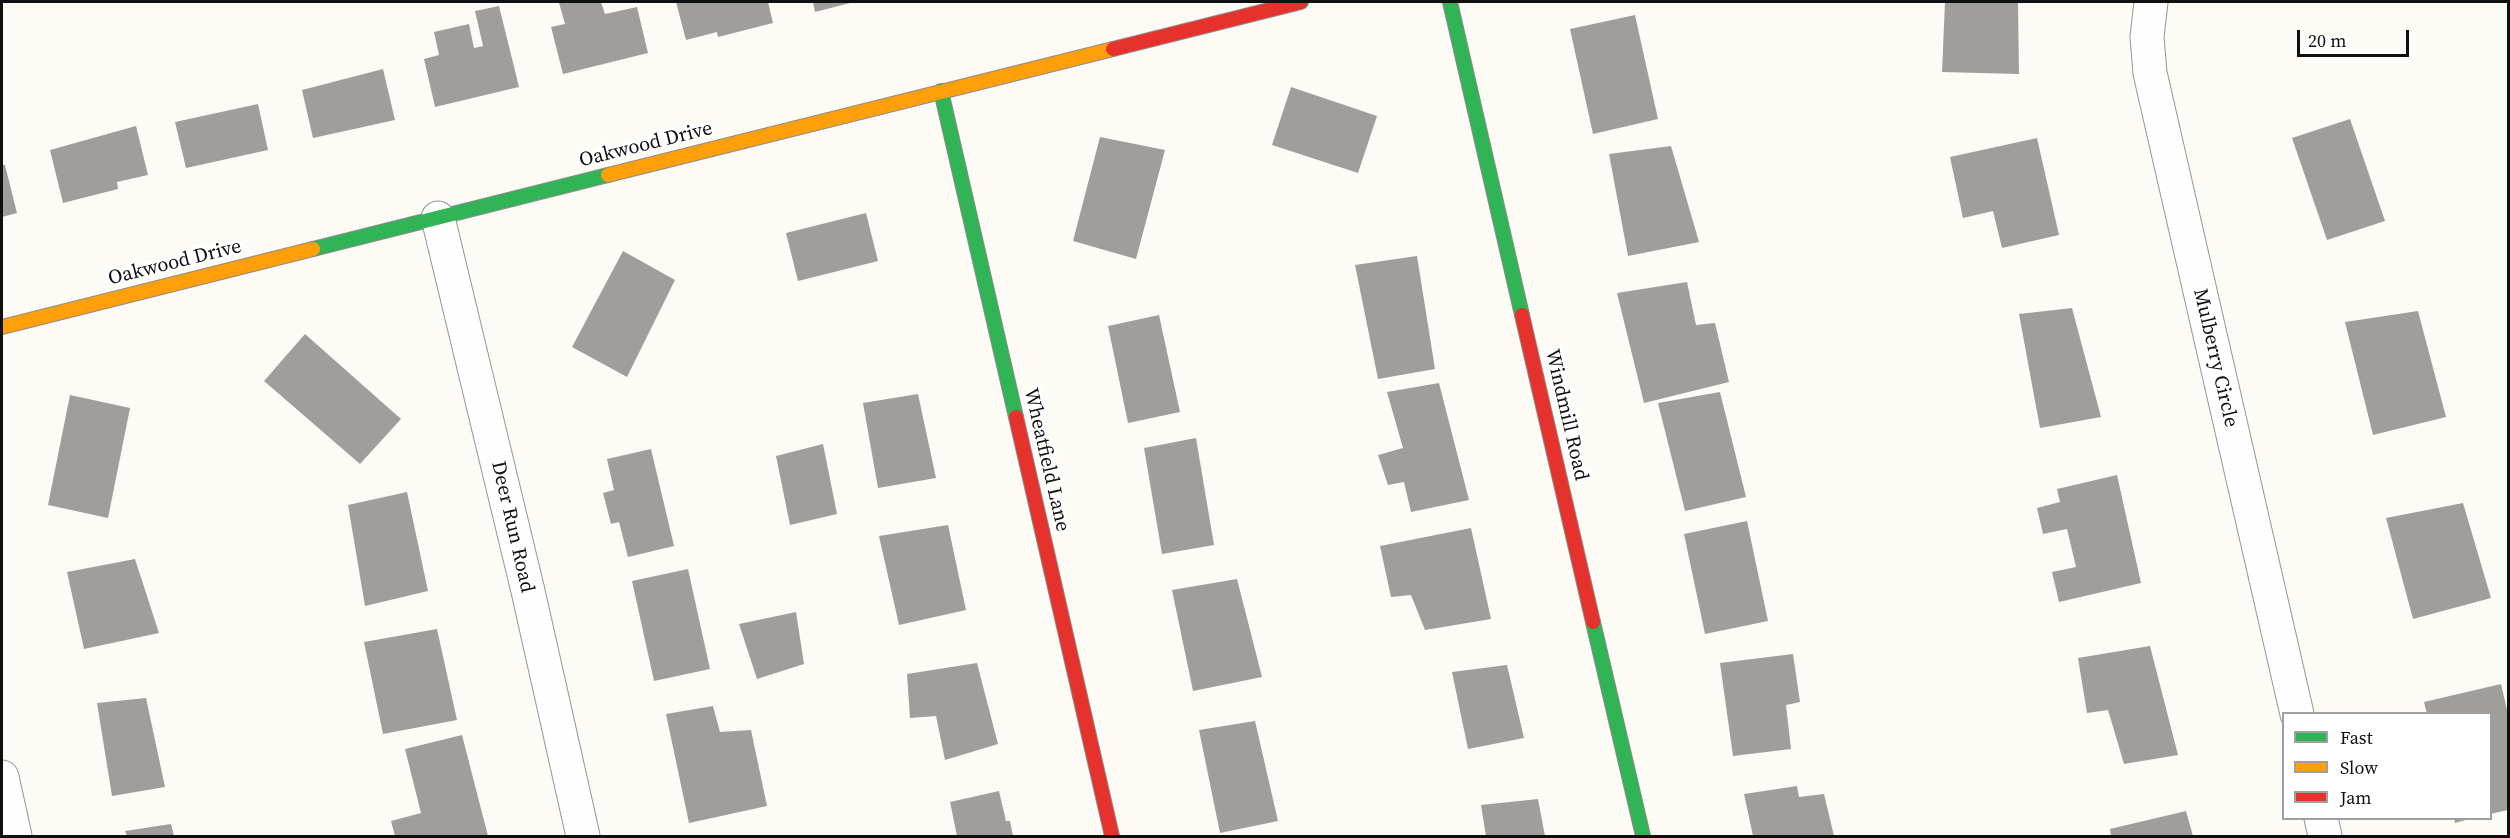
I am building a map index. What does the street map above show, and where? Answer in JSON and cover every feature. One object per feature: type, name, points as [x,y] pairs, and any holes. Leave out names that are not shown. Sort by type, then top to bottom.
[{"type":"street","name":"Oakwood Drive","points":[[2,327],[1301,2]]},
{"type":"street","name":"Windmill Road","points":[[1450,2],[1643,837]]},
{"type":"street","name":"Mulberry Circle","points":[[2151,2],[2147,37],[2150,74],[2296,712]]},
{"type":"street","name":"Wheatfield Lane","points":[[941,91],[1112,837]]},
{"type":"street","name":"Deer Run Road","points":[[438,218],[583,837]]},
{"type":"street","points":[[2,777],[15,837]]},
{"type":"street","points":[[2320,820],[2325,837]]},
{"type":"building","points":[[601,2],[605,14],[637,7],[648,53],[563,74],[551,27],[565,24],[559,3]]},
{"type":"building","points":[[676,2],[768,2],[773,23],[718,37],[717,32],[686,40]]},
{"type":"building","points":[[813,2],[854,2],[815,12]]},
{"type":"building","points":[[1945,2],[2018,2],[2019,74],[1942,72]]},
{"type":"building","points":[[499,6],[519,87],[435,107],[424,59],[439,55],[434,32],[469,24],[474,48],[483,46],[475,11]]},
{"type":"building","points":[[1635,15],[1658,119],[1593,134],[1570,29]]},
{"type":"building","points":[[383,69],[395,120],[313,138],[302,90]]},
{"type":"building","points":[[1291,87],[1377,116],[1358,173],[1272,145]]},
{"type":"building","points":[[258,104],[268,150],[186,168],[175,122]]},
{"type":"building","points":[[2350,119],[2385,221],[2327,240],[2292,138]]},
{"type":"building","points":[[136,126],[148,175],[117,182],[118,189],[63,203],[50,150]]},
{"type":"building","points":[[1100,137],[1165,150],[1136,259],[1073,241]]},
{"type":"building","points":[[2037,138],[2059,235],[2002,248],[1993,211],[1963,218],[1950,157]]},
{"type":"building","points":[[1671,146],[1699,242],[1628,256],[1609,154]]},
{"type":"building","points":[[2,165],[5,165],[17,213],[2,217]]},
{"type":"building","points":[[866,213],[878,261],[798,281],[786,233]]},
{"type":"building","points":[[623,251],[675,280],[627,377],[572,347]]},
{"type":"building","points":[[1417,256],[1435,369],[1378,379],[1355,265]]},
{"type":"building","points":[[1687,282],[1696,325],[1715,323],[1729,382],[1644,403],[1617,293]]},
{"type":"building","points":[[2072,308],[2101,417],[2040,428],[2019,314]]},
{"type":"building","points":[[2418,311],[2446,417],[2373,435],[2345,322]]},
{"type":"building","points":[[1159,315],[1180,412],[1128,423],[1108,326]]},
{"type":"building","points":[[305,334],[401,419],[360,464],[264,381]]},
{"type":"building","points":[[1439,383],[1469,500],[1411,512],[1404,482],[1388,485],[1378,455],[1403,448],[1387,392]]},
{"type":"building","points":[[1720,392],[1746,497],[1685,511],[1658,403]]},
{"type":"building","points":[[918,394],[936,478],[878,488],[863,403]]},
{"type":"building","points":[[70,395],[130,408],[108,518],[48,505]]},
{"type":"building","points":[[1196,438],[1214,545],[1162,554],[1144,448]]},
{"type":"building","points":[[823,444],[837,514],[790,525],[776,456]]},
{"type":"building","points":[[651,449],[674,546],[628,557],[619,522],[611,524],[603,493],[614,490],[607,459]]},
{"type":"building","points":[[2117,475],[2141,583],[2059,602],[2052,572],[2076,567],[2067,529],[2043,534],[2037,508],[2060,502],[2057,489]]},
{"type":"building","points":[[407,492],[428,591],[365,606],[348,505]]},
{"type":"building","points":[[2463,503],[2491,598],[2413,619],[2386,518]]},
{"type":"building","points":[[1747,521],[1768,621],[1705,634],[1684,534]]},
{"type":"building","points":[[948,525],[966,610],[899,625],[879,536]]},
{"type":"building","points":[[1471,528],[1491,619],[1425,630],[1411,595],[1391,597],[1380,546]]},
{"type":"building","points":[[135,559],[159,633],[84,649],[67,572]]},
{"type":"building","points":[[688,569],[710,669],[654,681],[632,581]]},
{"type":"building","points":[[1237,579],[1262,677],[1193,691],[1172,590]]},
{"type":"building","points":[[796,612],[804,664],[757,679],[739,624]]},
{"type":"building","points":[[437,629],[457,720],[383,734],[364,642]]},
{"type":"building","points":[[2150,646],[2178,755],[2124,764],[2108,710],[2087,713],[2078,658]]},
{"type":"building","points":[[1793,654],[1800,702],[1786,705],[1791,749],[1733,756],[1720,663]]},
{"type":"building","points":[[977,663],[998,744],[945,760],[936,716],[910,718],[907,674]]},
{"type":"building","points":[[1507,665],[1524,738],[1468,749],[1452,672]]},
{"type":"building","points":[[2501,684],[2508,714],[2508,810],[2492,814],[2492,712],[2426,712],[2424,702]]},
{"type":"building","points":[[146,698],[165,787],[112,796],[97,703]]},
{"type":"building","points":[[713,706],[720,732],[751,730],[767,806],[689,823],[666,714]]},
{"type":"building","points":[[1255,721],[1278,821],[1220,833],[1199,730]]},
{"type":"building","points":[[462,735],[488,836],[395,836],[391,821],[421,813],[405,749]]},
{"type":"building","points":[[1797,786],[1799,797],[1824,794],[1834,836],[1753,836],[1744,794]]},
{"type":"building","points":[[999,791],[1006,821],[1010,821],[1013,836],[957,836],[950,802]]},
{"type":"building","points":[[1538,799],[1545,836],[1486,836],[1481,805]]},
{"type":"building","points":[[2186,811],[2193,836],[2111,836],[2110,829]]},
{"type":"building","points":[[171,824],[174,836],[127,836],[125,831]]},
{"type":"traffic: fast","points":[[1450,2],[1522,315]]},
{"type":"traffic: fast","points":[[941,91],[1016,417]]},
{"type":"traffic: fast","points":[[313,249],[608,175]]},
{"type":"traffic: fast","points":[[1593,622],[1643,836]]},
{"type":"traffic: slow","points":[[608,175],[1113,49]]},
{"type":"traffic: slow","points":[[2,327],[313,249]]},
{"type":"traffic: jam","points":[[1113,49],[1301,2]]},
{"type":"traffic: jam","points":[[1522,315],[1593,622]]},
{"type":"traffic: jam","points":[[1016,417],[1112,836]]}]
